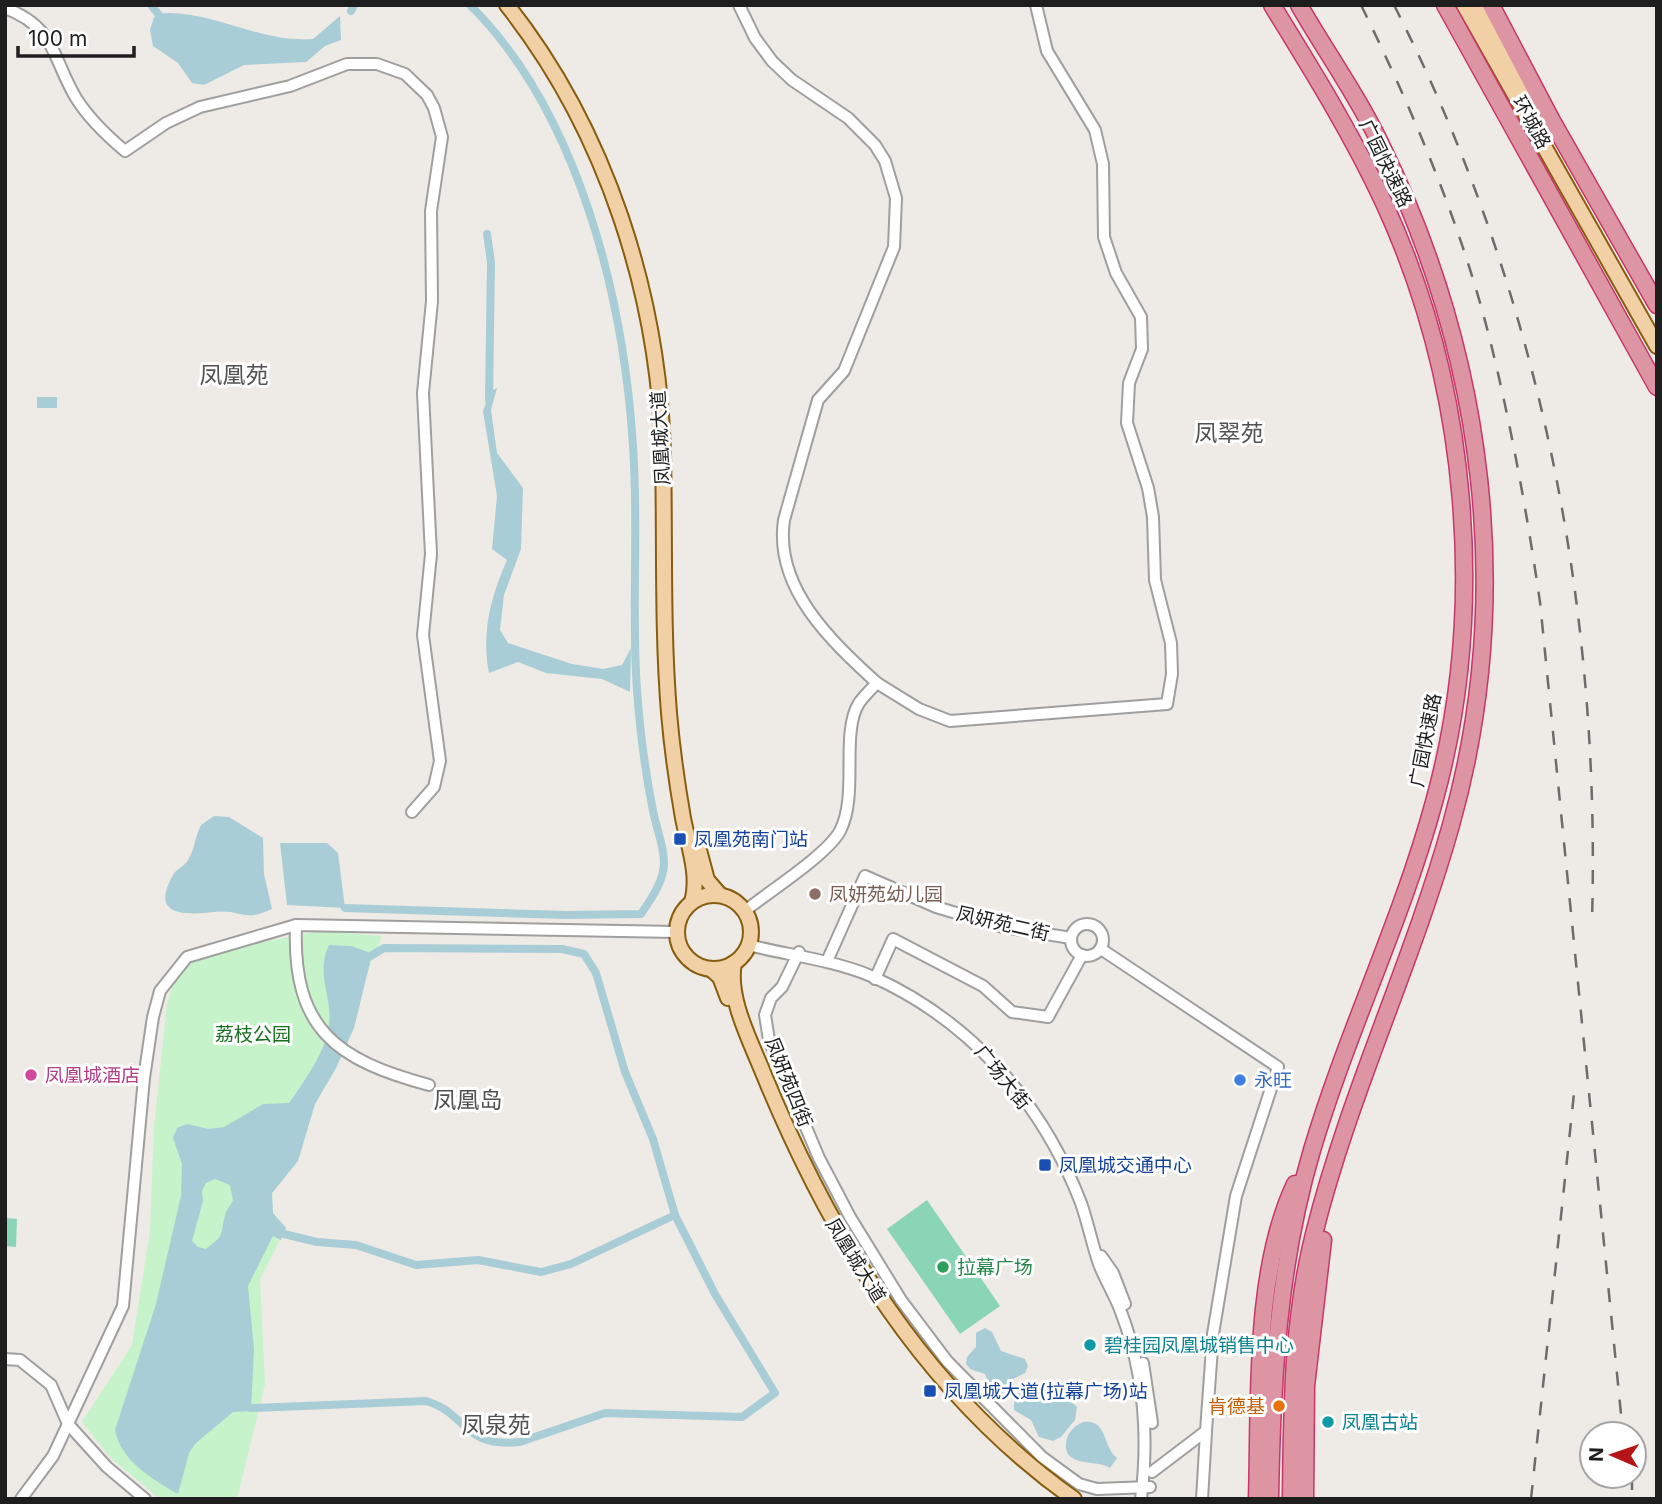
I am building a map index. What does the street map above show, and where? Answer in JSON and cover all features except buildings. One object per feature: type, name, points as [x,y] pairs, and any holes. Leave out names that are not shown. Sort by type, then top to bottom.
[{"type":"highway","name":"广园快速路","points":[[1269,1499],[1272,1373],[1287,1252],[1313,1147],[1379,966],[1434,802],[1456,689],[1462,625],[1462,531],[1456,460],[1446,400],[1426,315],[1408,261],[1362,156],[1272,5]]},
{"type":"highway","name":"广园快速路","points":[[1291,1499],[1292,1397],[1303,1290],[1328,1183],[1451,825],[1476,710],[1486,567],[1476,442],[1458,354],[1431,263],[1380,143],[1299,5]]},
{"type":"highway","points":[[1445,5],[1657,387]]},
{"type":"highway","points":[[1491,5],[1552,121],[1657,305]]},
{"type":"highway","points":[[1257,1499],[1258,1387],[1266,1301],[1287,1200],[1313,1147]]},
{"type":"highway","points":[[1305,1499],[1306,1386],[1328,1183]]},
{"type":"main road","name":"凤凰城大道","points":[[507,5],[557,74],[586,130],[627,239],[646,316],[657,383],[663,453],[662,571],[667,684],[676,767],[695,879],[692,902]]},
{"type":"main road","name":"凤凰城大道","points":[[519,5],[559,60],[595,128],[627,210],[653,308],[671,438],[670,595],[681,749],[703,869],[707,880],[720,895]]},
{"type":"main road","name":"环城路","points":[[1464,5],[1602,239]]},
{"type":"main road","name":"环城路","points":[[1479,5],[1602,239]]},
{"type":"main road","points":[[1602,239],[1657,328]]},
{"type":"main road","points":[[1602,239],[1657,346]]},
{"type":"main road","points":[[720,895],[734,900],[745,911],[751,925],[749,943],[734,963],[712,970],[694,963],[683,953],[677,932],[682,912],[692,902],[705,896],[720,895]]},
{"type":"main road","name":"凤凰城大道","points":[[734,963],[732,981],[736,994],[788,1133],[822,1205],[865,1278],[944,1382],[1010,1447],[1073,1499]]},
{"type":"main road","name":"凤凰城大道","points":[[712,970],[724,984],[753,1071],[800,1178],[854,1275],[898,1339],[936,1385],[985,1437],[1059,1499]]},
{"type":"street","points":[[739,5],[755,38],[772,61],[792,80],[848,118],[875,145],[885,162],[896,198],[894,247],[845,371],[818,400],[784,520],[782,538],[785,565],[796,590],[829,635],[877,683],[919,709],[950,721],[1167,704],[1171,689],[1173,658],[1155,580],[1153,517],[1148,488],[1127,423],[1129,383],[1142,349],[1141,317],[1116,273],[1104,237],[1103,164],[1095,130],[1051,60],[1036,5]]},
{"type":"street","points":[[5,8],[28,18],[50,39],[77,99],[91,119],[125,151],[188,112],[289,86],[347,64],[377,64],[398,71],[417,84],[434,108],[442,137],[431,211],[432,301],[423,393],[431,554],[423,635],[440,761],[434,787],[412,812]]},
{"type":"street","points":[[745,911],[821,852],[839,833],[848,808],[852,724],[858,705],[877,683]]},
{"type":"street","name":"凤妍苑二街","points":[[828,959],[866,876],[936,907],[1003,927],[1071,938]]},
{"type":"street","points":[[1091,924],[1102,933],[1101,949],[1092,955],[1082,955],[1074,948],[1071,938],[1080,925],[1091,924]]},
{"type":"street","points":[[296,925],[300,981],[313,1018],[337,1047],[379,1071],[429,1085]]},
{"type":"street","points":[[21,1499],[53,1456],[123,1306],[144,1078],[160,991],[187,957],[296,925],[677,932]]},
{"type":"street","points":[[876,979],[894,939],[983,986],[1012,1012],[1048,1017],[1082,955]]},
{"type":"street","name":"广场大街","points":[[749,943],[844,967]]},
{"type":"street","points":[[1101,949],[1278,1067],[1236,1196],[1213,1334],[1206,1431],[1198,1475],[1202,1499]]},
{"type":"street","name":"广场大街","points":[[797,955],[828,959],[876,979],[964,1031],[988,1054],[1040,1122],[1080,1200],[1099,1263],[1121,1311],[1138,1371],[1146,1435],[1146,1486]]},
{"type":"street","name":"凤妍苑四街","points":[[797,955],[782,987],[771,998],[765,1016],[769,1041],[819,1158],[848,1213],[901,1300],[947,1361],[1042,1457],[1079,1484],[1097,1489],[1146,1486]]},
{"type":"street","name":"广场大街","points":[[1096,1247],[1113,1273],[1140,1349],[1150,1408],[1152,1472],[1140,1499]]},
{"type":"street","points":[[5,1359],[20,1360],[51,1385],[68,1424],[107,1467],[145,1499]]},
{"type":"street","points":[[1152,1472],[1206,1431]]},
{"type":"street","points":[[1146,1486],[1148,1499]]},
{"type":"green space","name":"荔枝公园","points":[[319,931],[382,936],[363,982],[354,1028],[336,1068],[315,1104],[298,1161],[272,1193],[273,1213],[286,1228],[260,1279],[265,1384],[237,1499],[163,1499],[110,1457],[82,1422],[132,1345],[150,1231],[154,1128],[167,1004],[174,982],[199,955]]},
{"type":"green space","name":"拉幕广场","points":[[927,1200],[1000,1306],[960,1334],[887,1229]]},
{"type":"green space","points":[[5,1218],[17,1219],[16,1247],[5,1246]]},
{"type":"water","points":[[165,13],[203,17],[293,39],[313,39],[340,16],[341,40],[325,46],[306,62],[244,65],[204,85],[192,83],[178,63],[153,46],[150,30],[154,17]]},
{"type":"water","points":[[497,388],[491,410],[497,453],[523,488],[521,549],[504,595],[500,630],[508,643],[572,664],[603,669],[622,665],[631,648],[630,692],[602,679],[546,673],[518,662],[489,673],[486,644],[489,615],[507,560],[492,549],[497,496],[483,411],[490,392]]},
{"type":"water","points":[[37,397],[57,397],[57,408],[37,408]]},
{"type":"water","points":[[214,816],[229,817],[263,838],[264,874],[272,909],[248,915],[224,912],[182,913],[168,906],[165,899],[173,875],[188,860],[201,825]]},
{"type":"water","points":[[280,843],[327,843],[338,853],[345,908],[287,905]]},
{"type":"water","points":[[329,945],[351,946],[368,952],[370,963],[354,1028],[336,1068],[315,1104],[298,1161],[272,1193],[273,1213],[286,1228],[281,1240],[273,1236],[248,1286],[254,1349],[251,1411],[233,1412],[196,1443],[189,1453],[178,1494],[148,1475],[131,1460],[118,1441],[115,1430],[156,1304],[181,1196],[182,1164],[173,1138],[177,1128],[187,1124],[209,1129],[224,1127],[263,1104],[289,1103],[314,1066],[327,1035],[330,1015],[324,976],[325,956]],"holes":[[[215,1179],[230,1185],[233,1200],[226,1213],[221,1235],[206,1249],[198,1247],[192,1241],[206,1183]]]},
{"type":"water","points":[[985,1328],[992,1332],[1001,1351],[1025,1359],[1028,1366],[1025,1373],[1013,1379],[1003,1393],[991,1390],[985,1374],[970,1369],[966,1364],[967,1357],[976,1347],[976,1333]]},
{"type":"water","points":[[1036,1381],[1054,1397],[1077,1407],[1075,1420],[1061,1437],[1053,1441],[1039,1437],[1031,1420],[1014,1410],[1020,1392]]},
{"type":"water","points":[[1083,1422],[1091,1422],[1101,1429],[1117,1458],[1110,1468],[1075,1460],[1066,1451],[1069,1433]]},
{"type":"waterway","points":[[151,5],[159,15]]},
{"type":"waterway","points":[[351,11],[354,5]]},
{"type":"waterway","points":[[345,908],[566,915],[641,914],[656,890],[664,862],[641,736],[635,629],[633,447],[619,331],[606,271],[589,211],[567,153],[540,99],[508,49],[470,5]]},
{"type":"waterway","points":[[487,234],[491,262],[489,400]]},
{"type":"waterway","points":[[251,1408],[426,1401],[440,1406],[475,1435],[486,1440],[520,1442],[605,1413],[742,1417],[775,1393],[715,1294],[675,1215],[653,1139],[625,1072],[596,973],[584,954],[562,949],[384,948],[369,957]]},
{"type":"waterway","points":[[284,1234],[317,1242],[356,1245],[416,1265],[478,1260],[541,1272],[571,1264],[675,1215]]},
{"type":"railway","points":[[1361,5],[1417,126],[1464,251],[1489,336],[1518,469],[1540,602],[1622,1420]]},
{"type":"railway","points":[[1394,5],[1445,113],[1487,224],[1523,336],[1551,451],[1572,567],[1585,684],[1592,802],[1592,921]]},
{"type":"railway","points":[[1531,1499],[1575,1084]]},
{"type":"railway","points":[[1632,1490],[1632,1499]]},
{"type":"place","name":"凤凰苑南门站","points":[[680,839]]},
{"type":"place","name":"凤妍苑幼儿园","points":[[815,894]]},
{"type":"place","name":"凤凰城酒店","points":[[31,1075]]},
{"type":"place","name":"永旺","points":[[1240,1080]]},
{"type":"place","name":"凤凰城交通中心","points":[[1045,1165]]},
{"type":"place","name":"拉幕广场","points":[[943,1267]]},
{"type":"place","name":"碧桂园凤凰城销售中心","points":[[1090,1345]]},
{"type":"place","name":"凤凰城大道(拉幕广场)站","points":[[930,1391]]},
{"type":"place","name":"肯德基","points":[[1279,1406]]},
{"type":"place","name":"凤凰古站","points":[[1328,1422]]},
{"type":"district","name":"凤凰苑","points":[[234,375]]},
{"type":"district","name":"凤翠苑","points":[[1229,433]]},
{"type":"district","name":"凤凰岛","points":[[468,1100]]},
{"type":"district","name":"凤泉苑","points":[[496,1425]]}]
